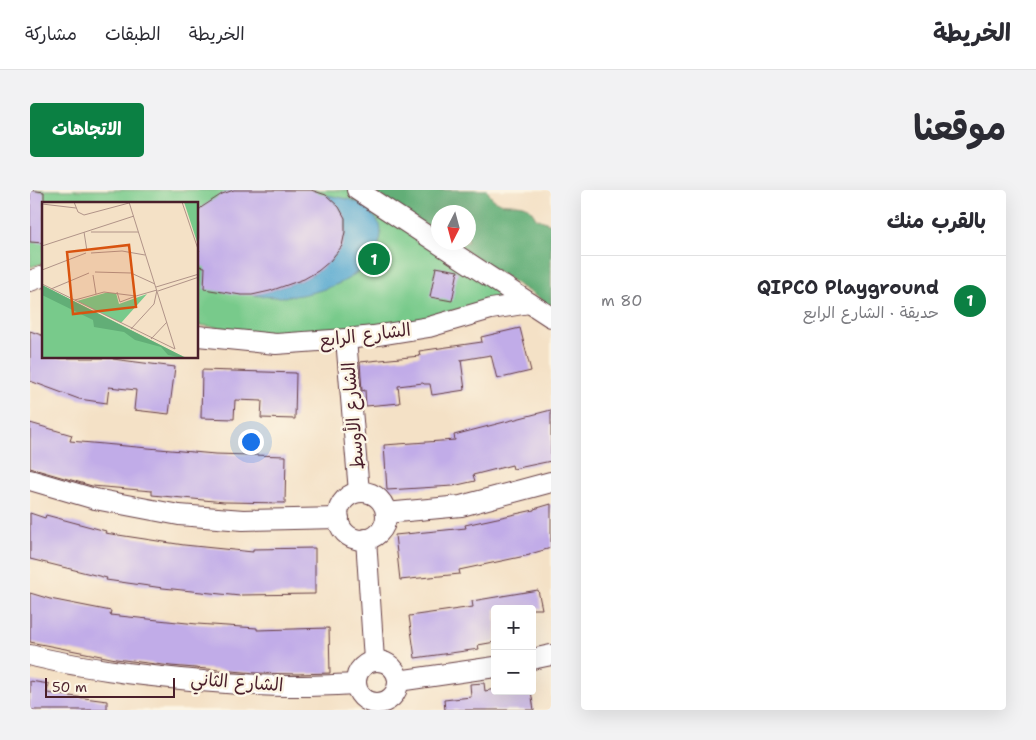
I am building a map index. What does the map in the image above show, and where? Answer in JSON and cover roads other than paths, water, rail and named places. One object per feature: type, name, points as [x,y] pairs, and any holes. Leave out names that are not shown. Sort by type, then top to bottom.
[{"type":"street","points":[[357,190],[551,317]]},
{"type":"street","points":[[30,281],[42,277]]},
{"type":"street","name":"الشارع الرابع","points":[[199,336],[276,344],[346,339],[429,327],[491,309],[529,304]]},
{"type":"street","name":"الشارع الأوسط","points":[[346,339],[360,492]]},
{"type":"street","points":[[30,480],[95,499],[179,514],[243,520],[339,518]]},
{"type":"street","points":[[386,513],[461,506],[551,482]]},
{"type":"street","points":[[360,492],[369,493],[377,497],[383,504],[386,513],[386,521],[380,531],[366,539],[348,534],[342,527],[339,518],[341,506],[345,499],[352,494],[360,492]]},
{"type":"street","points":[[366,539],[374,660]]},
{"type":"street","name":"الشارع الثاني","points":[[30,655],[51,661],[99,669],[205,681],[288,686],[355,684]]},
{"type":"street","points":[[536,658],[551,655]]},
{"type":"street","points":[[374,660],[391,665],[398,682],[395,694],[381,706],[364,699],[358,692],[355,684],[358,670],[366,662],[374,660]]},
{"type":"street","points":[[398,682],[491,668]]},
{"type":"water","points":[[326,195],[363,205],[380,225],[379,244],[368,262],[352,276],[315,292],[286,297],[252,295],[304,279],[330,261],[342,246],[345,218],[339,207]]},
{"type":"place","name":"QIPCO Playground","points":[[374,259]]}]
